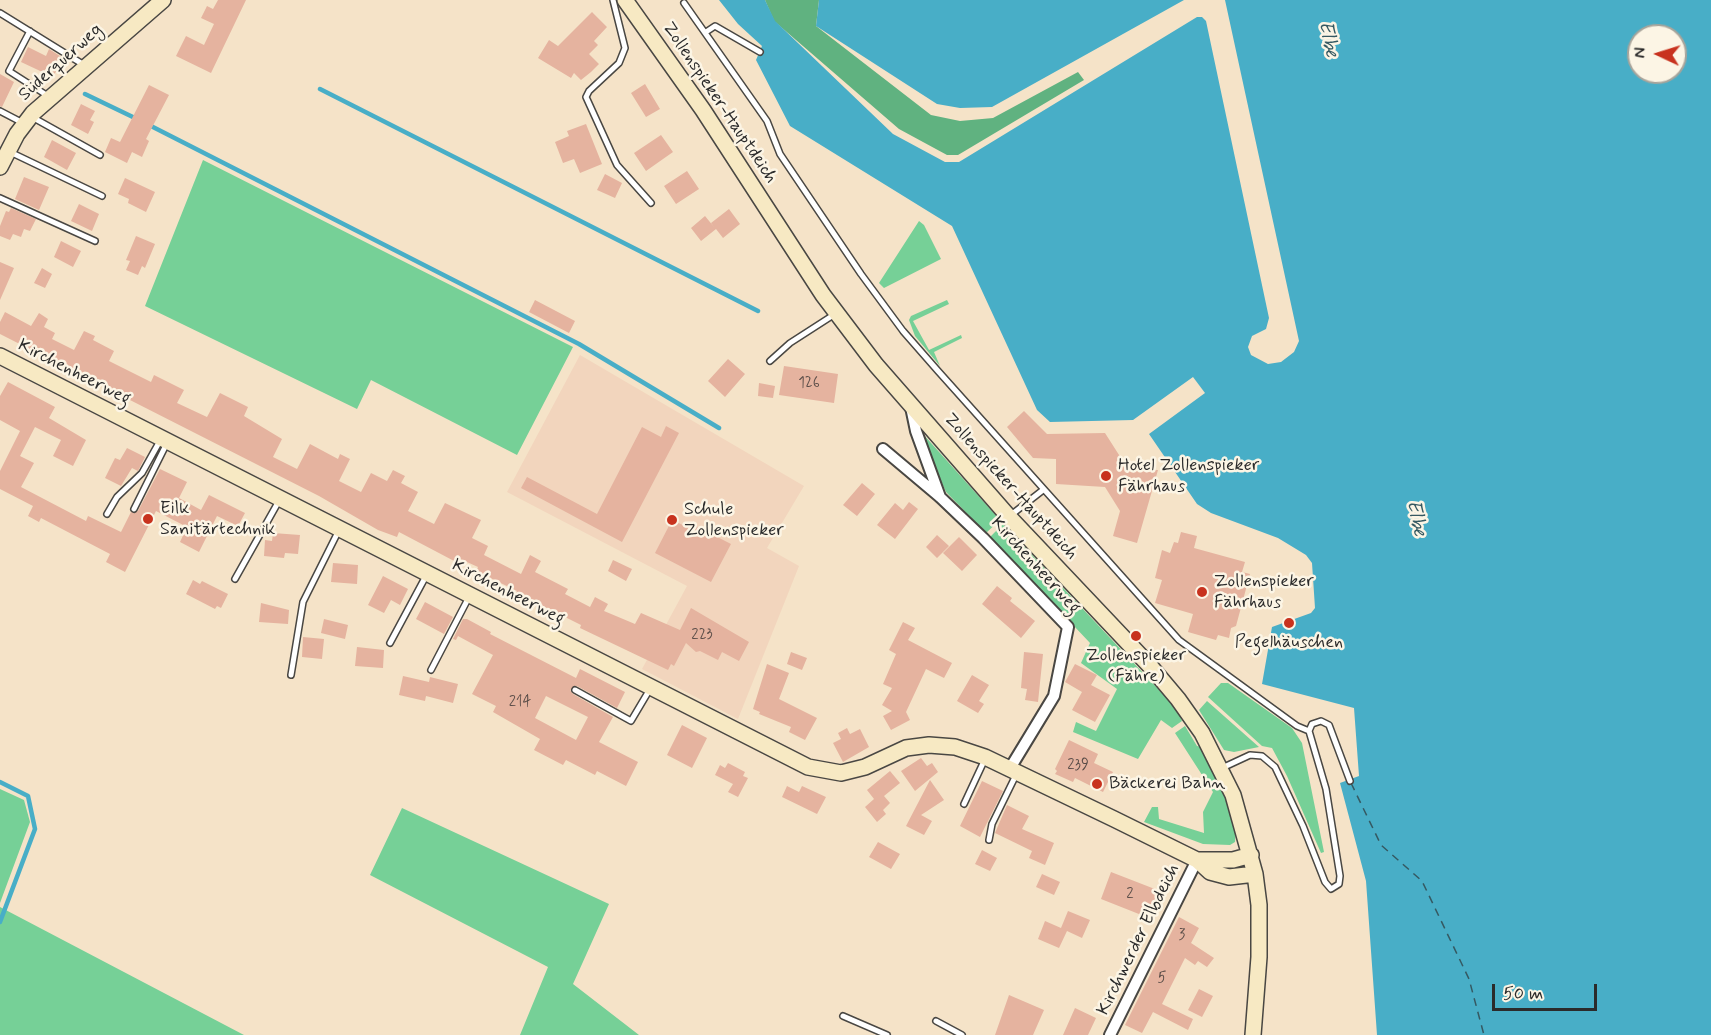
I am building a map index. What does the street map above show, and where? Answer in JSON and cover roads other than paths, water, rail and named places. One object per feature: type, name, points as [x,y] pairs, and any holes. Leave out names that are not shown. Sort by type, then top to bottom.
[{"type":"street","name":"Süderquerweg","points":[[3,160],[28,120],[49,97],[163,0]]},
{"type":"street","name":"Zollenspieker-Hauptdeich","points":[[625,0],[698,102],[836,313],[911,407],[1009,517],[1178,699],[1202,733],[1221,769],[1241,818],[1255,874],[1259,904],[1259,957],[1254,1035]]},
{"type":"street","name":"Kirchenheerweg","points":[[0,356],[796,762],[818,770],[852,771],[906,748],[929,744],[955,747],[986,758],[1197,860],[1233,860],[1251,855]]},
{"type":"street","name":"Kirchenheerweg","points":[[911,407],[916,431],[940,497]]},
{"type":"street","name":"Kirchenheerweg","points":[[883,449],[940,497],[1068,627],[1054,696],[1013,772]]},
{"type":"street","name":"Kirchenheerweg","points":[[1197,860],[1202,867],[1218,875],[1238,877],[1255,874]]},
{"type":"street","name":"Kirchwerder Elbdeich","points":[[1110,1035],[1197,860]]},
{"type":"lane","points":[[613,0],[625,48],[619,63],[589,91],[586,97],[617,165],[651,203]]},
{"type":"lane","points":[[684,3],[768,121],[780,154],[867,283],[903,331],[1179,640],[1297,726],[1309,731],[1320,764],[1332,820],[1340,876],[1339,884],[1335,888],[1327,887],[1303,826],[1275,767],[1262,756],[1250,756],[1221,769]]},
{"type":"lane","points":[[0,13],[86,66]]},
{"type":"lane","points":[[706,32],[715,26],[760,52]]},
{"type":"lane","points":[[30,31],[9,71],[49,97]]},
{"type":"lane","points":[[0,111],[28,120],[100,155]]},
{"type":"lane","points":[[3,160],[102,196]]},
{"type":"lane","points":[[0,198],[95,241]]},
{"type":"lane","points":[[770,361],[790,343],[836,313]]},
{"type":"lane","points":[[134,508],[164,441]]},
{"type":"lane","points":[[107,514],[117,497],[142,473],[164,441]]},
{"type":"lane","points":[[1009,517],[1043,490]]},
{"type":"lane","points":[[235,579],[280,499]]},
{"type":"lane","points":[[291,675],[303,602],[339,529]]},
{"type":"lane","points":[[390,643],[427,574]]},
{"type":"lane","points":[[430,670],[470,595]]},
{"type":"lane","points":[[575,690],[631,722],[651,687]]},
{"type":"lane","points":[[1309,731],[1316,721],[1329,725],[1350,781]]},
{"type":"lane","points":[[964,804],[986,758]]},
{"type":"lane","points":[[989,840],[992,824],[1013,772]]},
{"type":"lane","points":[[843,1016],[887,1035]]},
{"type":"lane","points":[[936,1021],[962,1035]]},
{"type":"water","name":"Elbe","points":[[719,0],[765,0],[775,21],[893,134],[945,162],[959,162],[1197,17],[1202,17],[1206,21],[1269,318],[1266,329],[1252,336],[1248,347],[1251,355],[1268,364],[1281,362],[1294,352],[1299,341],[1225,0],[1711,0],[1711,1035],[1377,1035],[1366,881],[1340,783],[1359,776],[1354,708],[1262,684],[1272,627],[1311,613],[1315,608],[1312,563],[1306,555],[1278,538],[1211,513],[1197,504],[1149,434],[1205,393],[1193,377],[1133,420],[1050,422],[1037,410],[952,226],[790,126],[756,60],[762,46],[738,24]]},
{"type":"water","points":[[819,0],[1184,0],[992,107],[960,108],[937,104],[816,26]]},
{"type":"waterway","points":[[320,89],[758,311]]},
{"type":"waterway","points":[[85,94],[137,119]]},
{"type":"waterway","points":[[149,125],[579,344],[719,428]]},
{"type":"waterway","points":[[0,782],[28,796],[35,829],[0,922]]},
{"type":"place","name":"Hotel Zollenspieker Fährhaus","points":[[1106,476]]},
{"type":"place","name":"Eilk Sanitärtechnik","points":[[148,519]]},
{"type":"place","name":"Schule Zollenspieker","points":[[672,520]]},
{"type":"place","name":"Zollenspieker Fährhaus","points":[[1202,592]]},
{"type":"place","name":"Pegelhäuschen","points":[[1289,623]]},
{"type":"place","name":"Zollenspieker (Fähre)","points":[[1136,636]]},
{"type":"place","name":"Bäckerei Bahn","points":[[1097,784]]}]
